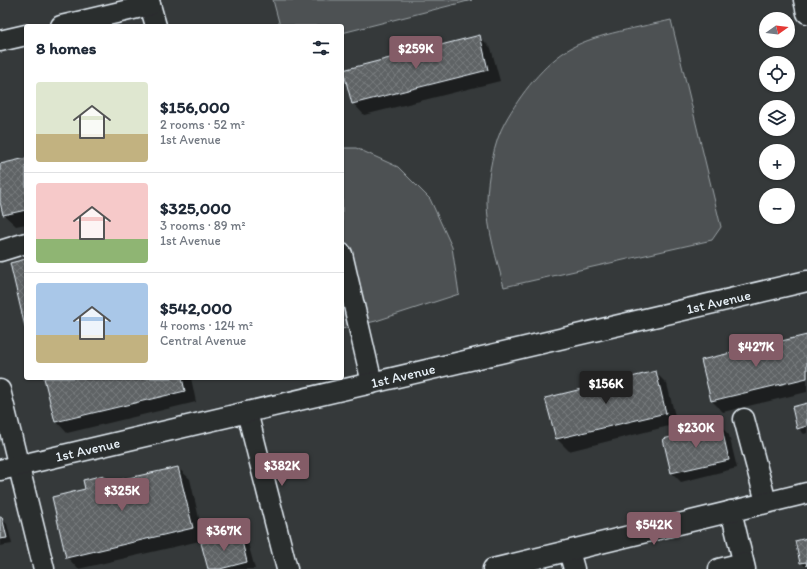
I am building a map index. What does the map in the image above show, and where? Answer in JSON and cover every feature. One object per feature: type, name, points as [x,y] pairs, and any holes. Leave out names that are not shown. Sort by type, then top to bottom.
[{"type":"street","points":[[804,0],[807,13]]},
{"type":"street","points":[[71,24],[150,2],[156,24]]},
{"type":"street","points":[[0,41],[24,35]]},
{"type":"street","points":[[0,251],[24,244]]},
{"type":"street","points":[[344,263],[372,383]]},
{"type":"street","name":"1st Avenue","points":[[0,470],[807,282]]},
{"type":"street","points":[[0,390],[44,569]]},
{"type":"street","points":[[247,412],[287,569]]},
{"type":"street","points":[[744,419],[766,502]]},
{"type":"street","points":[[493,569],[571,560],[731,511],[807,493]]},
{"type":"street","points":[[719,569],[744,566],[731,511]]},
{"type":"shaded area","points":[[273,0],[472,0],[344,32],[344,24],[279,24]]},
{"type":"shaded area","points":[[671,20],[721,227],[712,240],[504,287],[487,212],[487,192],[494,150],[501,130],[511,112],[525,91],[542,71],[561,54],[571,48],[581,43],[606,35]]},
{"type":"shaded area","points":[[344,148],[356,148],[398,167],[430,199],[452,247],[459,294],[376,321],[344,329]]},
{"type":"building","points":[[480,35],[488,70],[352,104],[344,70]]},
{"type":"building","points":[[24,158],[24,210],[3,215],[0,202],[0,164]]},
{"type":"building","points":[[24,260],[24,322],[10,263]]},
{"type":"building","points":[[807,335],[807,378],[711,401],[701,360]]},
{"type":"building","points":[[656,371],[666,413],[556,439],[545,398]]},
{"type":"building","points":[[44,380],[182,380],[185,391],[55,422]]},
{"type":"building","points":[[807,403],[807,426],[797,429],[792,407]]},
{"type":"building","points":[[721,425],[729,460],[671,473],[663,439]]},
{"type":"building","points":[[178,467],[193,528],[66,558],[52,497],[85,489],[83,480],[104,475],[106,483]]},
{"type":"building","points":[[0,517],[2,517],[7,538],[0,539]]},
{"type":"building","points":[[240,533],[247,562],[220,569],[208,569],[201,543]]},
{"type":"building","points":[[807,538],[807,566],[806,562],[800,563],[795,541]]}]
